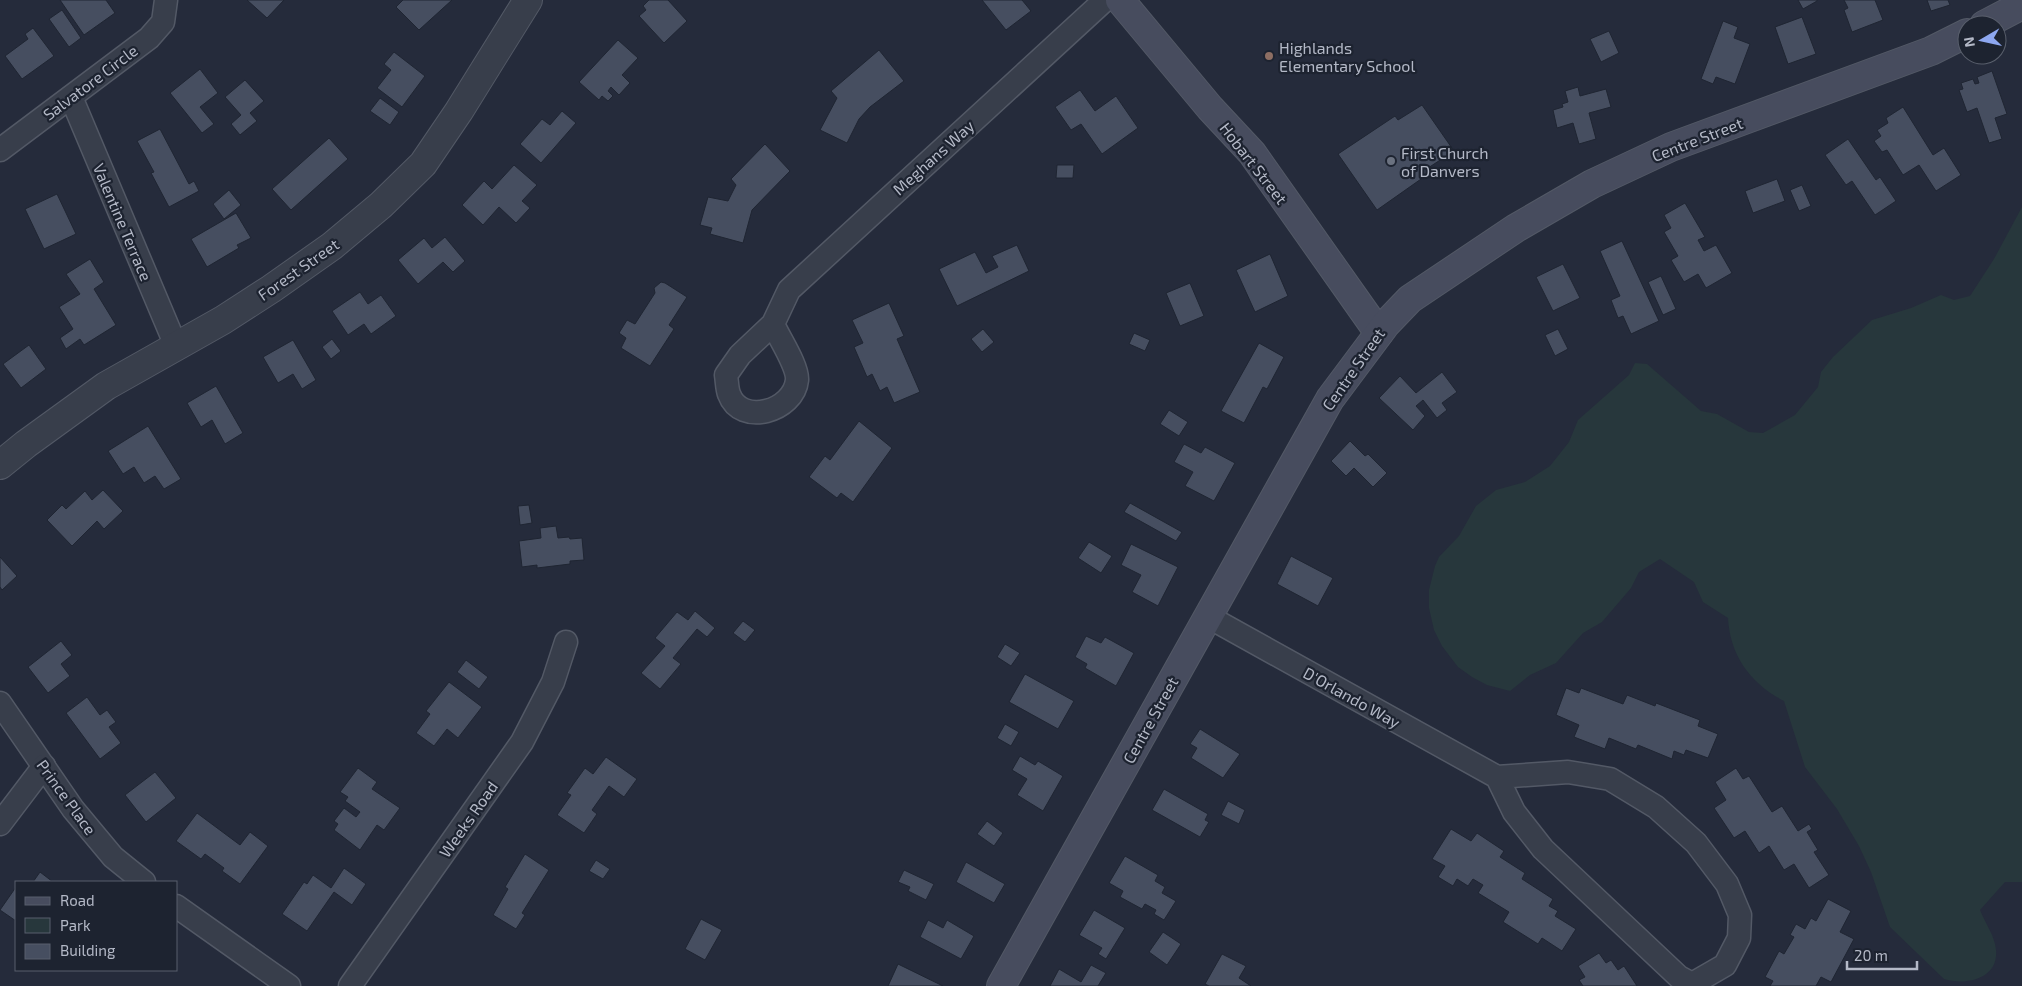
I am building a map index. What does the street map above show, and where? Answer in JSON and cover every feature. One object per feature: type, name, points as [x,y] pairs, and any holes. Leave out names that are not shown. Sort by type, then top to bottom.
[{"type":"main road","name":"Hobart Street","points":[[1120,0],[1210,108],[1252,153],[1379,333]]},
{"type":"main road","points":[[2003,15],[2022,5]]},
{"type":"main road","name":"Centre Street","points":[[1000,986],[1090,830],[1207,616],[1330,399],[1379,333],[1410,299],[1516,228],[1592,184],[1671,147],[1931,52],[1957,39]]},
{"type":"street","name":"Forest Street","points":[[0,466],[26,444],[106,386],[255,299],[332,246],[380,205],[423,164],[459,111],[528,0]]},
{"type":"street","name":"Meghans Way","points":[[773,324],[790,290],[1105,0]]},
{"type":"street","name":"Salvatore Circle","points":[[0,150],[149,38],[163,22],[166,2]]},
{"type":"street","name":"Valentine Terrace","points":[[71,97],[176,346]]},
{"type":"street","name":"D'Orlando Way","points":[[1207,616],[1497,778]]},
{"type":"street","name":"Weeks Road","points":[[350,986],[522,742],[553,682],[566,642]]},
{"type":"street","name":"Prince Place","points":[[0,703],[73,809],[113,857],[143,881]]},
{"type":"street","points":[[0,824],[44,766]]},
{"type":"street","points":[[1568,772],[1610,779],[1656,807],[1696,843],[1727,884],[1740,915],[1739,938],[1725,965],[1692,985],[1679,977],[1543,849],[1514,812],[1497,778],[1568,772]]},
{"type":"street","points":[[178,907],[289,986]]},
{"type":"green space","points":[[2022,207],[2022,882],[2005,882],[1980,910],[1995,945],[1995,960],[1992,968],[1986,974],[1970,981],[1961,982],[1944,979],[1890,927],[1871,872],[1859,846],[1837,809],[1805,767],[1784,701],[1762,686],[1744,667],[1733,645],[1728,618],[1703,602],[1694,582],[1660,559],[1639,572],[1631,588],[1602,622],[1583,633],[1556,663],[1530,675],[1510,691],[1487,685],[1458,667],[1442,646],[1434,630],[1429,608],[1429,590],[1439,557],[1459,536],[1476,506],[1496,490],[1525,482],[1550,466],[1569,442],[1578,420],[1629,375],[1635,363],[1647,364],[1701,411],[1717,414],[1749,432],[1763,433],[1795,415],[1818,387],[1821,372],[1833,357],[1872,320],[1911,308],[1941,295],[1954,300],[1970,296],[1994,259]]},
{"type":"building","points":[[60,0],[106,0],[115,13],[84,35]]},
{"type":"building","points":[[247,0],[284,0],[267,18]]},
{"type":"building","points":[[403,0],[452,0],[419,30],[396,7]]},
{"type":"building","points":[[649,0],[668,0],[687,21],[664,43],[639,16],[646,10],[643,6]]},
{"type":"building","points":[[982,0],[1022,0],[1031,11],[1006,30]]},
{"type":"building","points":[[1798,0],[1817,0],[1817,1],[1803,9]]},
{"type":"building","points":[[1844,0],[1875,0],[1883,20],[1852,32],[1844,10],[1848,8]]},
{"type":"building","points":[[1927,0],[1948,0],[1950,5],[1931,11]]},
{"type":"building","points":[[62,10],[81,38],[69,47],[49,19]]},
{"type":"building","points":[[1802,17],[1816,54],[1788,64],[1775,27]]},
{"type":"building","points":[[1723,21],[1738,27],[1734,38],[1750,44],[1735,84],[1716,77],[1713,84],[1701,79]]},
{"type":"building","points":[[33,28],[54,56],[22,79],[5,56],[28,39],[25,34]]},
{"type":"building","points":[[1609,31],[1619,53],[1601,62],[1590,39]]},
{"type":"building","points":[[618,40],[638,58],[622,75],[630,83],[619,95],[611,87],[608,91],[613,96],[608,101],[602,96],[599,100],[579,82]]},
{"type":"building","points":[[879,50],[904,81],[870,107],[859,119],[847,143],[820,130],[837,98],[831,91]]},
{"type":"building","points":[[394,52],[425,76],[402,107],[377,88],[391,70],[384,64]]},
{"type":"building","points":[[200,69],[218,93],[200,107],[214,124],[202,133],[170,93]]},
{"type":"building","points":[[1992,71],[2007,114],[1995,118],[2002,139],[1989,143],[1977,108],[1967,112],[1959,90],[1963,89],[1961,83],[1973,79],[1975,84],[1979,83],[1977,77]]},
{"type":"building","points":[[245,80],[264,101],[250,113],[257,121],[240,135],[231,124],[241,115],[225,97]]},
{"type":"building","points":[[1578,87],[1580,96],[1606,89],[1611,107],[1589,113],[1596,139],[1579,144],[1573,123],[1557,128],[1553,110],[1563,107],[1562,104],[1568,102],[1565,91]]},
{"type":"building","points":[[1080,90],[1095,111],[1116,96],[1138,128],[1102,154],[1081,124],[1071,130],[1055,107]]},
{"type":"building","points":[[380,98],[399,112],[390,125],[370,111]]},
{"type":"building","name":"First Church of Danvers","points":[[1422,105],[1454,151],[1428,168],[1431,172],[1377,210],[1338,154],[1395,116],[1398,120]]},
{"type":"building","points":[[1903,107],[1933,155],[1944,148],[1961,175],[1936,191],[1919,165],[1903,175],[1887,150],[1882,152],[1874,141],[1881,136],[1877,130],[1888,123],[1886,118]]},
{"type":"building","points":[[562,111],[576,123],[541,163],[520,144],[542,119],[550,125]]},
{"type":"building","points":[[160,129],[189,184],[194,181],[199,191],[169,207],[151,173],[154,172],[137,141]]},
{"type":"building","points":[[329,138],[348,159],[291,210],[272,189]]},
{"type":"building","points":[[1848,139],[1876,180],[1880,177],[1896,201],[1875,215],[1852,181],[1846,185],[1825,155]]},
{"type":"building","points":[[765,144],[790,171],[752,210],[743,243],[710,234],[712,228],[700,225],[708,197],[728,201],[736,185],[731,179]]},
{"type":"building","points":[[514,165],[537,185],[522,201],[530,208],[516,223],[499,207],[483,225],[462,205],[484,181],[492,189]]},
{"type":"building","points":[[1057,165],[1074,165],[1073,178],[1056,178]]},
{"type":"building","points":[[1777,179],[1785,201],[1753,213],[1745,191]]},
{"type":"building","points":[[1802,185],[1811,206],[1799,211],[1790,190]]},
{"type":"building","points":[[229,190],[241,205],[224,219],[213,204]]},
{"type":"building","points":[[57,194],[76,234],[44,249],[25,209]]},
{"type":"building","points":[[1685,203],[1705,237],[1698,240],[1704,251],[1716,245],[1732,273],[1706,288],[1698,274],[1684,282],[1671,260],[1678,256],[1664,232],[1671,228],[1664,215]]},
{"type":"building","points":[[236,213],[251,238],[237,245],[239,248],[207,267],[191,239]]},
{"type":"building","points":[[445,237],[465,261],[453,272],[443,262],[418,284],[398,260],[424,238],[432,248]]},
{"type":"building","points":[[1622,241],[1659,321],[1631,334],[1623,316],[1618,318],[1611,300],[1620,296],[1600,251]]},
{"type":"building","points":[[1017,245],[1029,271],[957,306],[939,269],[975,252],[986,273],[998,267],[992,256]]},
{"type":"building","points":[[1270,254],[1288,296],[1255,312],[1236,270]]},
{"type":"building","points":[[90,259],[104,282],[94,289],[116,325],[84,345],[80,339],[66,349],[60,338],[73,329],[59,307],[80,294],[66,274]]},
{"type":"building","points":[[1563,264],[1580,298],[1553,311],[1536,277]]},
{"type":"building","points":[[1661,276],[1676,309],[1663,315],[1648,282]]},
{"type":"building","points":[[661,282],[687,297],[669,325],[674,329],[650,366],[621,348],[626,338],[619,333],[627,320],[635,324],[655,293],[654,288]]},
{"type":"building","points":[[1190,283],[1204,316],[1180,326],[1166,293]]},
{"type":"building","points":[[360,292],[368,304],[381,295],[396,316],[371,334],[364,324],[348,335],[332,311]]},
{"type":"building","points":[[889,303],[904,336],[897,339],[920,392],[894,403],[887,387],[880,391],[872,374],[867,377],[854,347],[863,343],[852,320]]},
{"type":"building","points":[[983,329],[994,342],[982,352],[971,339]]},
{"type":"building","points":[[1558,329],[1568,349],[1555,356],[1545,335]]},
{"type":"building","points":[[1134,333],[1150,340],[1145,351],[1129,344]]},
{"type":"building","points":[[332,339],[341,351],[331,359],[322,347]]},
{"type":"building","points":[[293,340],[316,380],[302,389],[293,374],[278,383],[263,357]]},
{"type":"building","points":[[1259,343],[1284,357],[1267,389],[1263,387],[1244,423],[1221,411]]},
{"type":"building","points":[[29,345],[46,369],[21,388],[3,364]]},
{"type":"building","points":[[1442,372],[1457,392],[1442,403],[1447,410],[1437,418],[1423,400],[1416,406],[1425,416],[1413,430],[1379,398],[1400,376],[1416,393]]},
{"type":"building","points":[[216,386],[243,433],[225,444],[212,420],[201,427],[187,403]]},
{"type":"building","points":[[1169,410],[1188,422],[1179,436],[1160,424]]},
{"type":"building","points":[[859,421],[892,448],[853,502],[841,493],[837,498],[809,477],[825,456],[830,460]]},
{"type":"building","points":[[148,426],[181,479],[164,489],[155,476],[144,483],[134,467],[123,474],[108,451]]},
{"type":"building","points":[[1350,441],[1365,456],[1368,454],[1387,473],[1373,487],[1354,468],[1346,476],[1331,461]]},
{"type":"building","points":[[1184,444],[1201,453],[1205,447],[1235,463],[1214,501],[1185,486],[1193,472],[1174,462]]},
{"type":"building","points":[[103,490],[123,511],[104,529],[97,521],[72,546],[47,520],[62,505],[66,509],[85,491],[92,500]]},
{"type":"building","points":[[1130,503],[1182,532],[1176,541],[1124,512]]},
{"type":"building","points":[[529,505],[532,523],[520,525],[518,506]]},
{"type":"building","points":[[556,526],[558,538],[582,538],[584,560],[570,561],[570,564],[537,568],[537,565],[522,567],[519,541],[541,538],[540,528]]},
{"type":"building","points":[[1089,542],[1112,556],[1101,573],[1078,558]]},
{"type":"building","points":[[1131,544],[1178,567],[1158,606],[1132,592],[1141,575],[1121,565]]},
{"type":"building","points":[[1291,556],[1333,578],[1318,606],[1277,584]]},
{"type":"building","points":[[0,557],[17,576],[2,590],[0,587]]},
{"type":"building","points":[[695,611],[715,628],[707,637],[697,629],[673,658],[681,664],[660,689],[641,673],[665,646],[655,638],[677,612],[688,620]]},
{"type":"building","points":[[743,621],[755,630],[745,642],[733,633]]},
{"type":"building","points":[[1086,636],[1101,643],[1105,637],[1134,653],[1116,686],[1085,668],[1087,664],[1075,657]]},
{"type":"building","points":[[61,641],[72,655],[61,664],[70,676],[48,693],[28,667]]},
{"type":"building","points":[[1005,644],[1020,653],[1011,666],[997,657]]},
{"type":"building","points":[[466,660],[488,677],[479,689],[457,672]]},
{"type":"building","points":[[1025,674],[1074,701],[1058,729],[1009,702]]},
{"type":"building","points":[[449,682],[482,707],[458,738],[447,729],[434,746],[416,733],[430,714],[426,711]]},
{"type":"building","points":[[1566,688],[1579,693],[1581,688],[1623,704],[1627,695],[1655,706],[1656,703],[1700,720],[1698,726],[1718,734],[1708,758],[1686,750],[1684,755],[1674,751],[1672,759],[1638,745],[1636,749],[1609,738],[1605,749],[1574,737],[1579,725],[1556,715]]},
{"type":"building","points":[[87,697],[100,715],[107,710],[116,722],[109,727],[121,743],[100,759],[66,713]]},
{"type":"building","points":[[1005,724],[1019,732],[1011,746],[997,738]]},
{"type":"building","points":[[1200,729],[1240,754],[1223,778],[1191,758],[1197,748],[1190,744]]},
{"type":"building","points":[[1020,756],[1035,765],[1038,761],[1063,776],[1043,811],[1017,795],[1027,779],[1012,770]]},
{"type":"building","points":[[606,757],[637,779],[624,797],[609,786],[592,810],[597,814],[584,833],[557,815],[571,795],[567,793],[585,768],[593,774]]},
{"type":"building","points":[[358,768],[377,782],[372,789],[400,808],[384,830],[377,825],[360,850],[334,830],[338,824],[334,821],[344,808],[356,817],[360,812],[345,801],[348,797],[340,792]]},
{"type":"building","points":[[1736,768],[1743,779],[1749,776],[1772,812],[1782,806],[1798,831],[1809,824],[1812,829],[1807,832],[1818,850],[1814,852],[1829,875],[1809,888],[1794,864],[1784,870],[1769,846],[1759,853],[1745,831],[1734,838],[1714,808],[1726,800],[1715,782]]},
{"type":"building","points":[[155,772],[176,798],[146,822],[125,795]]},
{"type":"building","points":[[1164,789],[1208,814],[1205,820],[1209,822],[1200,837],[1152,810]]},
{"type":"building","points":[[1228,801],[1245,810],[1239,824],[1221,815]]},
{"type":"building","points":[[197,813],[240,845],[250,832],[268,846],[240,884],[222,871],[224,868],[205,854],[201,859],[176,841]]},
{"type":"building","points":[[987,821],[1003,833],[994,846],[977,834]]},
{"type":"building","points":[[1451,829],[1471,841],[1477,833],[1504,851],[1500,857],[1525,873],[1522,879],[1553,899],[1549,906],[1558,911],[1555,916],[1576,929],[1562,951],[1542,938],[1538,944],[1503,922],[1509,912],[1478,893],[1483,885],[1473,879],[1468,886],[1457,879],[1453,886],[1438,877],[1445,866],[1432,859]]},
{"type":"building","points":[[525,854],[549,870],[522,913],[525,915],[516,929],[493,915],[508,889],[505,887]]},
{"type":"building","points":[[1125,856],[1158,875],[1155,881],[1165,887],[1162,893],[1176,901],[1164,920],[1154,914],[1156,910],[1145,904],[1142,909],[1120,897],[1123,891],[1109,883]]},
{"type":"building","points":[[596,860],[610,869],[603,879],[589,871]]},
{"type":"building","points":[[966,862],[1005,884],[994,903],[956,882]]},
{"type":"building","points":[[344,868],[366,884],[352,905],[334,892],[307,931],[282,914],[304,882],[307,884],[313,875],[331,888]]},
{"type":"building","points":[[904,870],[934,884],[926,900],[908,891],[910,887],[898,882]]},
{"type":"building","points":[[40,872],[52,881],[34,881]]},
{"type":"building","points":[[15,888],[15,920],[0,910]]},
{"type":"building","points":[[1828,899],[1851,911],[1840,932],[1854,939],[1831,982],[1821,977],[1816,986],[1770,986],[1773,981],[1765,977],[1779,951],[1784,954],[1794,937],[1790,935],[1796,924],[1805,929],[1811,918],[1816,921]]},
{"type":"building","points":[[1094,910],[1125,928],[1106,959],[1098,954],[1102,948],[1079,935]]},
{"type":"building","points":[[701,919],[722,930],[705,960],[685,949]]},
{"type":"building","points":[[928,920],[943,928],[947,920],[974,936],[961,959],[920,937]]},
{"type":"building","points":[[1163,932],[1181,944],[1167,965],[1149,952]]},
{"type":"building","points":[[1599,953],[1606,963],[1611,960],[1618,970],[1624,966],[1637,986],[1583,986],[1579,980],[1585,977],[1578,966]]},
{"type":"building","points":[[1222,954],[1246,966],[1239,978],[1251,986],[1209,986],[1205,984]]},
{"type":"building","points":[[898,964],[943,986],[888,986]]},
{"type":"building","points":[[1091,965],[1106,973],[1098,986],[1050,986],[1059,969],[1081,982]]},
{"type":"place","name":"Highlands Elementary School","points":[[1269,56]]},
{"type":"place","name":"First Church of Danvers","points":[[1391,161]]}]
